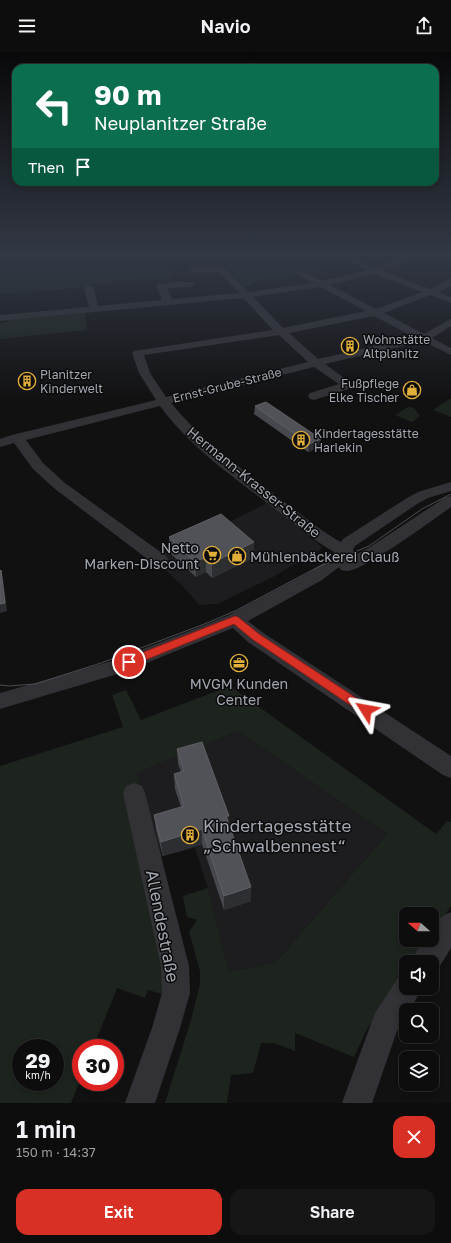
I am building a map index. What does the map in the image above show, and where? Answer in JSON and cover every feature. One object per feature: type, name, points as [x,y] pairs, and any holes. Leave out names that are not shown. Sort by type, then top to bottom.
[{"type":"street","points":[[93,303],[94,309]]},
{"type":"street","points":[[0,318],[157,303]]},
{"type":"street","points":[[254,303],[281,332],[316,362],[348,385],[314,396]]},
{"type":"street","points":[[360,303],[451,352]]},
{"type":"street","points":[[281,332],[377,312],[401,303]]},
{"type":"street","name":"Ernst-Grube-Straße","points":[[0,443],[316,362],[424,338],[451,322]]},
{"type":"street","name":"Hermann-Krasser-Straße","points":[[281,332],[138,353],[145,375],[163,401],[182,424],[210,449],[287,511],[350,556]]},
{"type":"street","points":[[17,438],[38,466],[60,486],[160,560]]},
{"type":"street","points":[[350,556],[349,543],[412,501],[423,495],[451,486]]},
{"type":"street","points":[[0,701],[117,667],[235,620],[297,587],[320,580],[350,556],[376,550],[451,500]]},
{"type":"street","points":[[235,620],[255,637],[451,768]]},
{"type":"street","name":"Allendestraße","points":[[134,792],[175,966],[176,993],[166,1028],[140,1103]]},
{"type":"street","points":[[431,955],[451,925]]},
{"type":"street","points":[[357,1103],[366,1072],[385,1023],[403,995]]},
{"type":"shaded area","points":[[85,313],[87,330],[0,339],[0,323],[7,322],[8,320]]},
{"type":"shaded area","points":[[451,398],[451,417],[433,410]]},
{"type":"shaded area","points":[[408,407],[414,408],[420,416],[412,422],[395,415]]},
{"type":"shaded area","points":[[267,503],[321,546],[321,549],[273,577],[217,604],[199,605],[182,585],[153,559]]},
{"type":"shaded area","points":[[230,686],[436,834],[447,821],[451,822],[451,906],[439,924],[439,907],[399,907],[399,947],[423,947],[418,955],[399,955],[399,982],[367,1029],[354,1057],[295,1033],[295,1051],[274,1043],[261,1043],[253,1073],[231,1075],[227,1103],[165,1103],[191,1020],[200,984],[200,971],[189,932],[197,920],[187,917],[183,896],[208,888],[229,972],[276,962],[387,834],[238,731],[136,773],[140,789],[169,996],[148,990],[145,998],[117,988],[97,1039],[72,1039],[72,1091],[76,1091],[71,1103],[0,1103],[0,766],[123,727],[112,695],[126,690],[141,720]]},
{"type":"shaded area","points":[[238,731],[387,834],[276,962],[229,972],[208,888],[195,848],[159,857],[135,773]]},
{"type":"building","points":[[266,402],[321,439],[309,444],[255,406]]},
{"type":"building","points":[[221,514],[254,542],[212,563],[206,557],[195,562],[169,537]]},
{"type":"building","points":[[1,570],[5,603],[0,604],[0,571]]},
{"type":"building","name":"Kindertagesstätte „Schwalbennest“","points":[[202,742],[229,816],[226,816],[251,887],[224,896],[202,829],[161,842],[154,815],[184,806],[174,774],[184,771],[177,749]]},
{"type":"tram line","points":[[0,685],[9,686],[35,684],[101,663],[207,623],[237,610],[318,567],[369,546],[422,509],[451,494]]},
{"type":"place","name":"Wohnstätte Altplanitz","points":[[350,346]]},
{"type":"place","name":"Planitzer Kinderwelt","points":[[27,381]]},
{"type":"place","name":"Fußpflege Elke Tischer","points":[[412,390]]},
{"type":"place","name":"Kindertagesstätte Harlekin","points":[[301,440]]},
{"type":"place","name":"Netto Marken-Discount","points":[[212,555]]},
{"type":"place","name":"Mühlenbäckerei Clauß","points":[[237,556]]},
{"type":"place","name":"MVGM Kunden Center","points":[[239,663]]},
{"type":"place","name":"Kindertagesstätte „Schwalbennest“","points":[[190,835]]},
{"type":"route","points":[[129,662],[235,620],[255,637],[366,710]]}]
